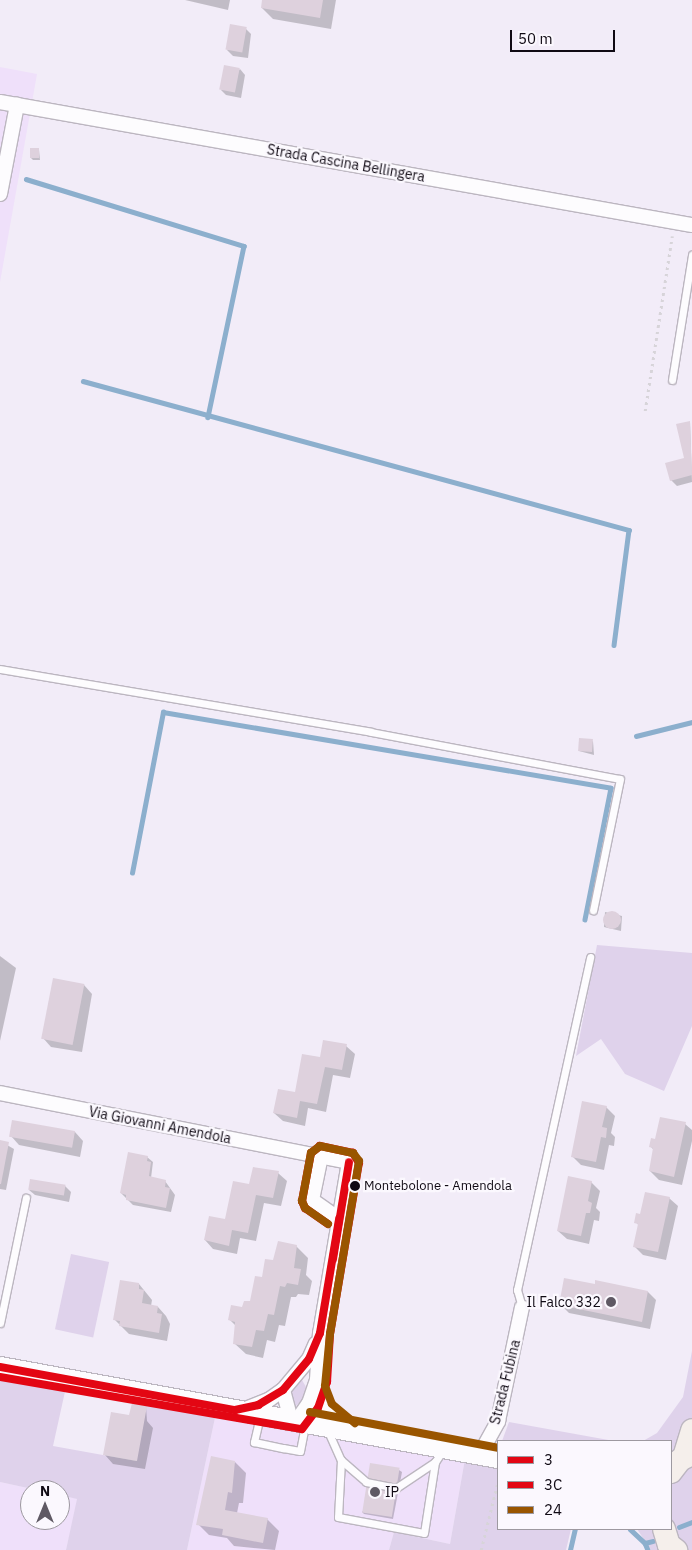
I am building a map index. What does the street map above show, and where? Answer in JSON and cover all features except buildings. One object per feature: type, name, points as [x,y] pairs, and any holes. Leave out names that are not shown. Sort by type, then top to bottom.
[{"type":"main road","points":[[0,1367],[298,1420],[349,1431],[439,1455],[489,1456]]},
{"type":"main road","points":[[678,1463],[692,1430]]},
{"type":"street","name":"Strada Cascina Bellingera","points":[[0,102],[692,225]]},
{"type":"street","points":[[0,194],[17,104]]},
{"type":"street","name":"Via Giovanni Amendola","points":[[0,1093],[349,1162],[320,1333],[315,1387],[309,1403],[298,1420]]},
{"type":"street","points":[[321,1156],[312,1200],[339,1219]]},
{"type":"street","name":"Strada Fubina","points":[[489,1456],[522,1307]]},
{"type":"street","name":"Via Giovanni Amendola","points":[[239,1411],[270,1400],[283,1390],[309,1359],[320,1333]]},
{"type":"street","name":"Via Giovanni Amendola","points":[[315,1387],[323,1410],[349,1431]]},
{"type":"street","points":[[283,1390],[298,1420]]},
{"type":"lane","points":[[672,380],[692,255]]},
{"type":"lane","points":[[0,668],[371,732],[620,779],[593,910]]},
{"type":"lane","points":[[522,1307],[517,1290],[590,957]]},
{"type":"lane","points":[[0,1323],[26,1198]]},
{"type":"lane","points":[[261,1414],[254,1442],[300,1451],[298,1420]]},
{"type":"lane","points":[[326,1426],[341,1460],[366,1482],[396,1488],[439,1455]]},
{"type":"lane","points":[[341,1460],[338,1516],[424,1533],[439,1455]]},
{"type":"path","points":[[645,411],[669,271],[672,222]]},
{"type":"path","points":[[481,1550],[497,1485]]},
{"type":"shaded area","points":[[0,67],[37,74],[0,282]]},
{"type":"shaded area","points":[[597,945],[692,953],[692,1026],[664,1091],[625,1074],[601,1039],[576,1056]]},
{"type":"shaded area","points":[[71,1254],[109,1262],[93,1337],[55,1329]]},
{"type":"shaded area","points":[[692,1351],[692,1550],[651,1550],[638,1530],[672,1530],[672,1440],[645,1440],[657,1433],[683,1397]]},
{"type":"shaded area","points":[[0,1375],[66,1387],[53,1446],[136,1461],[147,1400],[216,1413],[187,1550],[66,1550],[77,1499],[70,1497],[70,1480],[20,1480],[20,1486],[0,1482]]},
{"type":"shaded area","points":[[302,1380],[306,1387],[305,1397],[294,1408],[290,1392]]},
{"type":"shaded area","points":[[216,1413],[465,1459],[450,1544],[394,1532],[389,1550],[187,1550]]},
{"type":"shaded area","points":[[509,1422],[608,1440],[502,1440]]},
{"type":"shaded area","points":[[497,1452],[497,1530],[571,1530],[566,1550],[389,1550],[394,1532],[450,1544],[465,1459]]},
{"type":"shaded area","points":[[0,1482],[20,1486],[20,1530],[70,1530],[70,1497],[78,1499],[66,1550],[0,1550]]},
{"type":"waterway","points":[[26,179],[244,246],[208,417]]},
{"type":"waterway","points":[[83,381],[629,530],[614,645]]},
{"type":"waterway","points":[[132,873],[163,712],[611,788],[585,919]]},
{"type":"waterway","points":[[636,736],[692,722]]},
{"type":"waterway","points":[[679,1527],[692,1522]]},
{"type":"waterway","points":[[570,1550],[575,1530]]},
{"type":"waterway","points":[[631,1530],[645,1543],[653,1541]]},
{"type":"waterway","points":[[645,1543],[648,1550]]},
{"type":"transit line","name":"3C","points":[[0,1377],[302,1429],[318,1408],[327,1382],[330,1334],[359,1163],[353,1153],[320,1146],[311,1153],[302,1201],[305,1208],[328,1224]]},
{"type":"transit line","name":"24","points":[[328,1224],[305,1208],[302,1201],[311,1153],[320,1146],[353,1153],[359,1161],[330,1334],[325,1386],[332,1404],[355,1423]]},
{"type":"transit line","name":"3","points":[[333,1259],[349,1162]]},
{"type":"transit line","name":"3","points":[[0,1367],[235,1410],[258,1405],[283,1390],[309,1359],[320,1333],[339,1219]]},
{"type":"transit line","name":"24","points":[[310,1412],[497,1448]]},
{"type":"place","name":"Montebolone - Amendola","points":[[355,1186]]},
{"type":"place","name":"Il Falco 332","points":[[611,1302]]},
{"type":"place","name":"IP","points":[[375,1492]]}]
